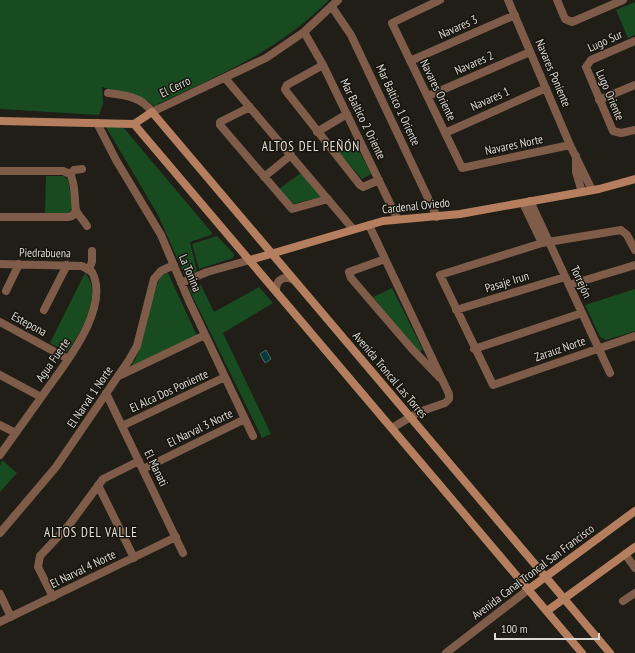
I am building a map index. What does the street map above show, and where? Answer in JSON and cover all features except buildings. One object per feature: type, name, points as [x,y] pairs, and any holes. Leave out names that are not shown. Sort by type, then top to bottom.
[{"type":"street","name":"El Cerro","points":[[134,124],[152,112],[182,96],[225,78],[266,58],[304,32],[338,0]]},
{"type":"street","name":"Navares Oriente","points":[[440,0],[392,23],[462,168]]},
{"type":"street","name":"Navares Poniente","points":[[508,0],[570,145],[592,190]]},
{"type":"street","points":[[557,0],[567,21],[574,22],[623,0]]},
{"type":"street","name":"Mar Baltico 1 Oriente","points":[[332,7],[351,35],[437,217]]},
{"type":"street","name":"Navares 3","points":[[410,61],[515,15]]},
{"type":"street","name":"Mar Baltico 2 Oriente","points":[[304,32],[324,65],[397,218]]},
{"type":"street","name":"Lugo Sur","points":[[587,64],[591,60],[635,41]]},
{"type":"street","name":"Navares 2","points":[[428,96],[530,52]]},
{"type":"street","name":"Lugo Oriente","points":[[587,64],[587,71],[612,129],[616,133],[635,130]]},
{"type":"street","points":[[324,65],[287,85],[285,89],[317,132],[361,186],[379,180]]},
{"type":"street","points":[[225,78],[353,229]]},
{"type":"street","points":[[600,100],[635,85]]},
{"type":"street","name":"Navares 1","points":[[445,133],[546,88]]},
{"type":"street","points":[[108,93],[132,97],[143,103],[152,112]]},
{"type":"street","points":[[250,107],[219,123],[264,177],[294,209],[328,199]]},
{"type":"street","name":"Avenida Troncal Las Torres","points":[[152,112],[610,653]]},
{"type":"street","points":[[317,132],[347,114]]},
{"type":"street","points":[[0,121],[134,124],[582,653]]},
{"type":"street","name":"La Tonina","points":[[97,123],[116,160],[157,227],[181,283],[253,436]]},
{"type":"street","name":"Navares Norte","points":[[462,168],[570,145]]},
{"type":"street","points":[[264,177],[291,155]]},
{"type":"street","name":"Navares Poniente","points":[[576,156],[576,172],[582,192]]},
{"type":"street","points":[[70,174],[74,170],[82,169]]},
{"type":"street","points":[[0,171],[63,171],[70,174],[76,211],[87,226]]},
{"type":"street","name":"Cardenal Oviedo","points":[[181,283],[207,272],[272,255],[353,229],[397,218],[437,217],[582,192],[635,179]]},
{"type":"street","name":"Torrejón","points":[[527,202],[546,243],[566,277],[610,373]]},
{"type":"street","points":[[0,217],[68,217],[76,211]]},
{"type":"street","points":[[369,225],[444,380],[449,394],[447,401],[409,416],[392,428]]},
{"type":"street","points":[[582,313],[474,348],[440,275],[546,243],[621,230],[627,234],[635,250]]},
{"type":"street","points":[[89,269],[92,262],[92,250]]},
{"type":"street","points":[[385,259],[349,272],[351,278],[412,349],[436,375],[444,380]]},
{"type":"street","name":"Piedrabuena","points":[[0,264],[67,265],[82,266],[89,269]]},
{"type":"street","points":[[6,291],[19,264]]},
{"type":"street","points":[[44,310],[67,265]]},
{"type":"street","name":"El Narval 1 Norte","points":[[0,533],[56,467],[135,351],[154,279],[162,271],[174,265]]},
{"type":"street","points":[[569,285],[635,265]]},
{"type":"street","name":"Agua Fuerte","points":[[0,455],[68,359],[85,331],[93,309],[96,282],[89,269]]},
{"type":"street","points":[[276,290],[280,279],[286,277],[294,280]]},
{"type":"street","name":"Pasaje Irun","points":[[456,310],[566,277]]},
{"type":"street","name":"Estepona","points":[[0,322],[68,359]]},
{"type":"street","points":[[118,377],[205,335]]},
{"type":"street","name":"Zarauz Norte","points":[[474,348],[493,385],[635,336]]},
{"type":"street","points":[[0,375],[41,397]]},
{"type":"street","name":"El Alca Dos Poniente","points":[[122,426],[225,377]]},
{"type":"street","name":"El Manati","points":[[106,393],[183,553]]},
{"type":"street","name":"El Narval 3 Norte","points":[[143,469],[245,420]]},
{"type":"street","points":[[0,425],[16,433]]},
{"type":"street","points":[[53,597],[38,569],[38,558],[68,524],[98,485],[108,476],[139,461]]},
{"type":"street","points":[[98,485],[134,558]]},
{"type":"street","name":"Avenida Canal Troncal San Francisco","points":[[446,653],[546,576],[635,511]]},
{"type":"street","name":"El Narval 4 Norte","points":[[0,622],[176,537]]},
{"type":"street","points":[[547,611],[635,547]]},
{"type":"street","points":[[625,554],[635,568]]},
{"type":"street","points":[[623,601],[635,593]]},
{"type":"street","points":[[0,594],[11,617]]},
{"type":"green space","points":[[0,0],[329,0],[290,34],[248,60],[158,104],[155,107],[147,100],[102,87],[103,104],[99,115],[0,109]]},
{"type":"green space","points":[[635,2],[635,35],[628,38],[616,10]]},
{"type":"green space","points":[[106,127],[123,127],[213,234],[190,242],[197,271],[185,276],[158,215]]},
{"type":"green space","points":[[353,139],[371,174],[362,179],[335,148]]},
{"type":"green space","points":[[301,173],[321,197],[293,204],[279,189]]},
{"type":"green space","points":[[46,176],[63,176],[68,180],[73,208],[68,213],[45,213]]},
{"type":"green space","points":[[217,236],[234,254],[233,258],[199,269],[192,244]]},
{"type":"green space","points":[[85,273],[90,281],[92,291],[91,302],[88,313],[78,335],[67,352],[50,343]]},
{"type":"green space","points":[[168,273],[197,336],[129,369],[136,358],[144,335],[156,286],[162,275]]},
{"type":"green space","points":[[201,285],[214,312],[259,287],[273,303],[223,333],[271,434],[262,438],[189,289]]},
{"type":"green space","points":[[392,288],[423,350],[419,352],[373,297]]},
{"type":"green space","points":[[635,289],[635,331],[606,340],[600,337],[585,305]]},
{"type":"green space","points":[[2,460],[17,473],[0,492],[0,466]]},
{"type":"water","points":[[266,350],[271,359],[265,363],[260,354]]},
{"type":"district","name":"ALTOS DEL PEÑÓN","points":[[311,146]]},
{"type":"district","name":"ALTOS DEL VALLE","points":[[91,532]]}]
